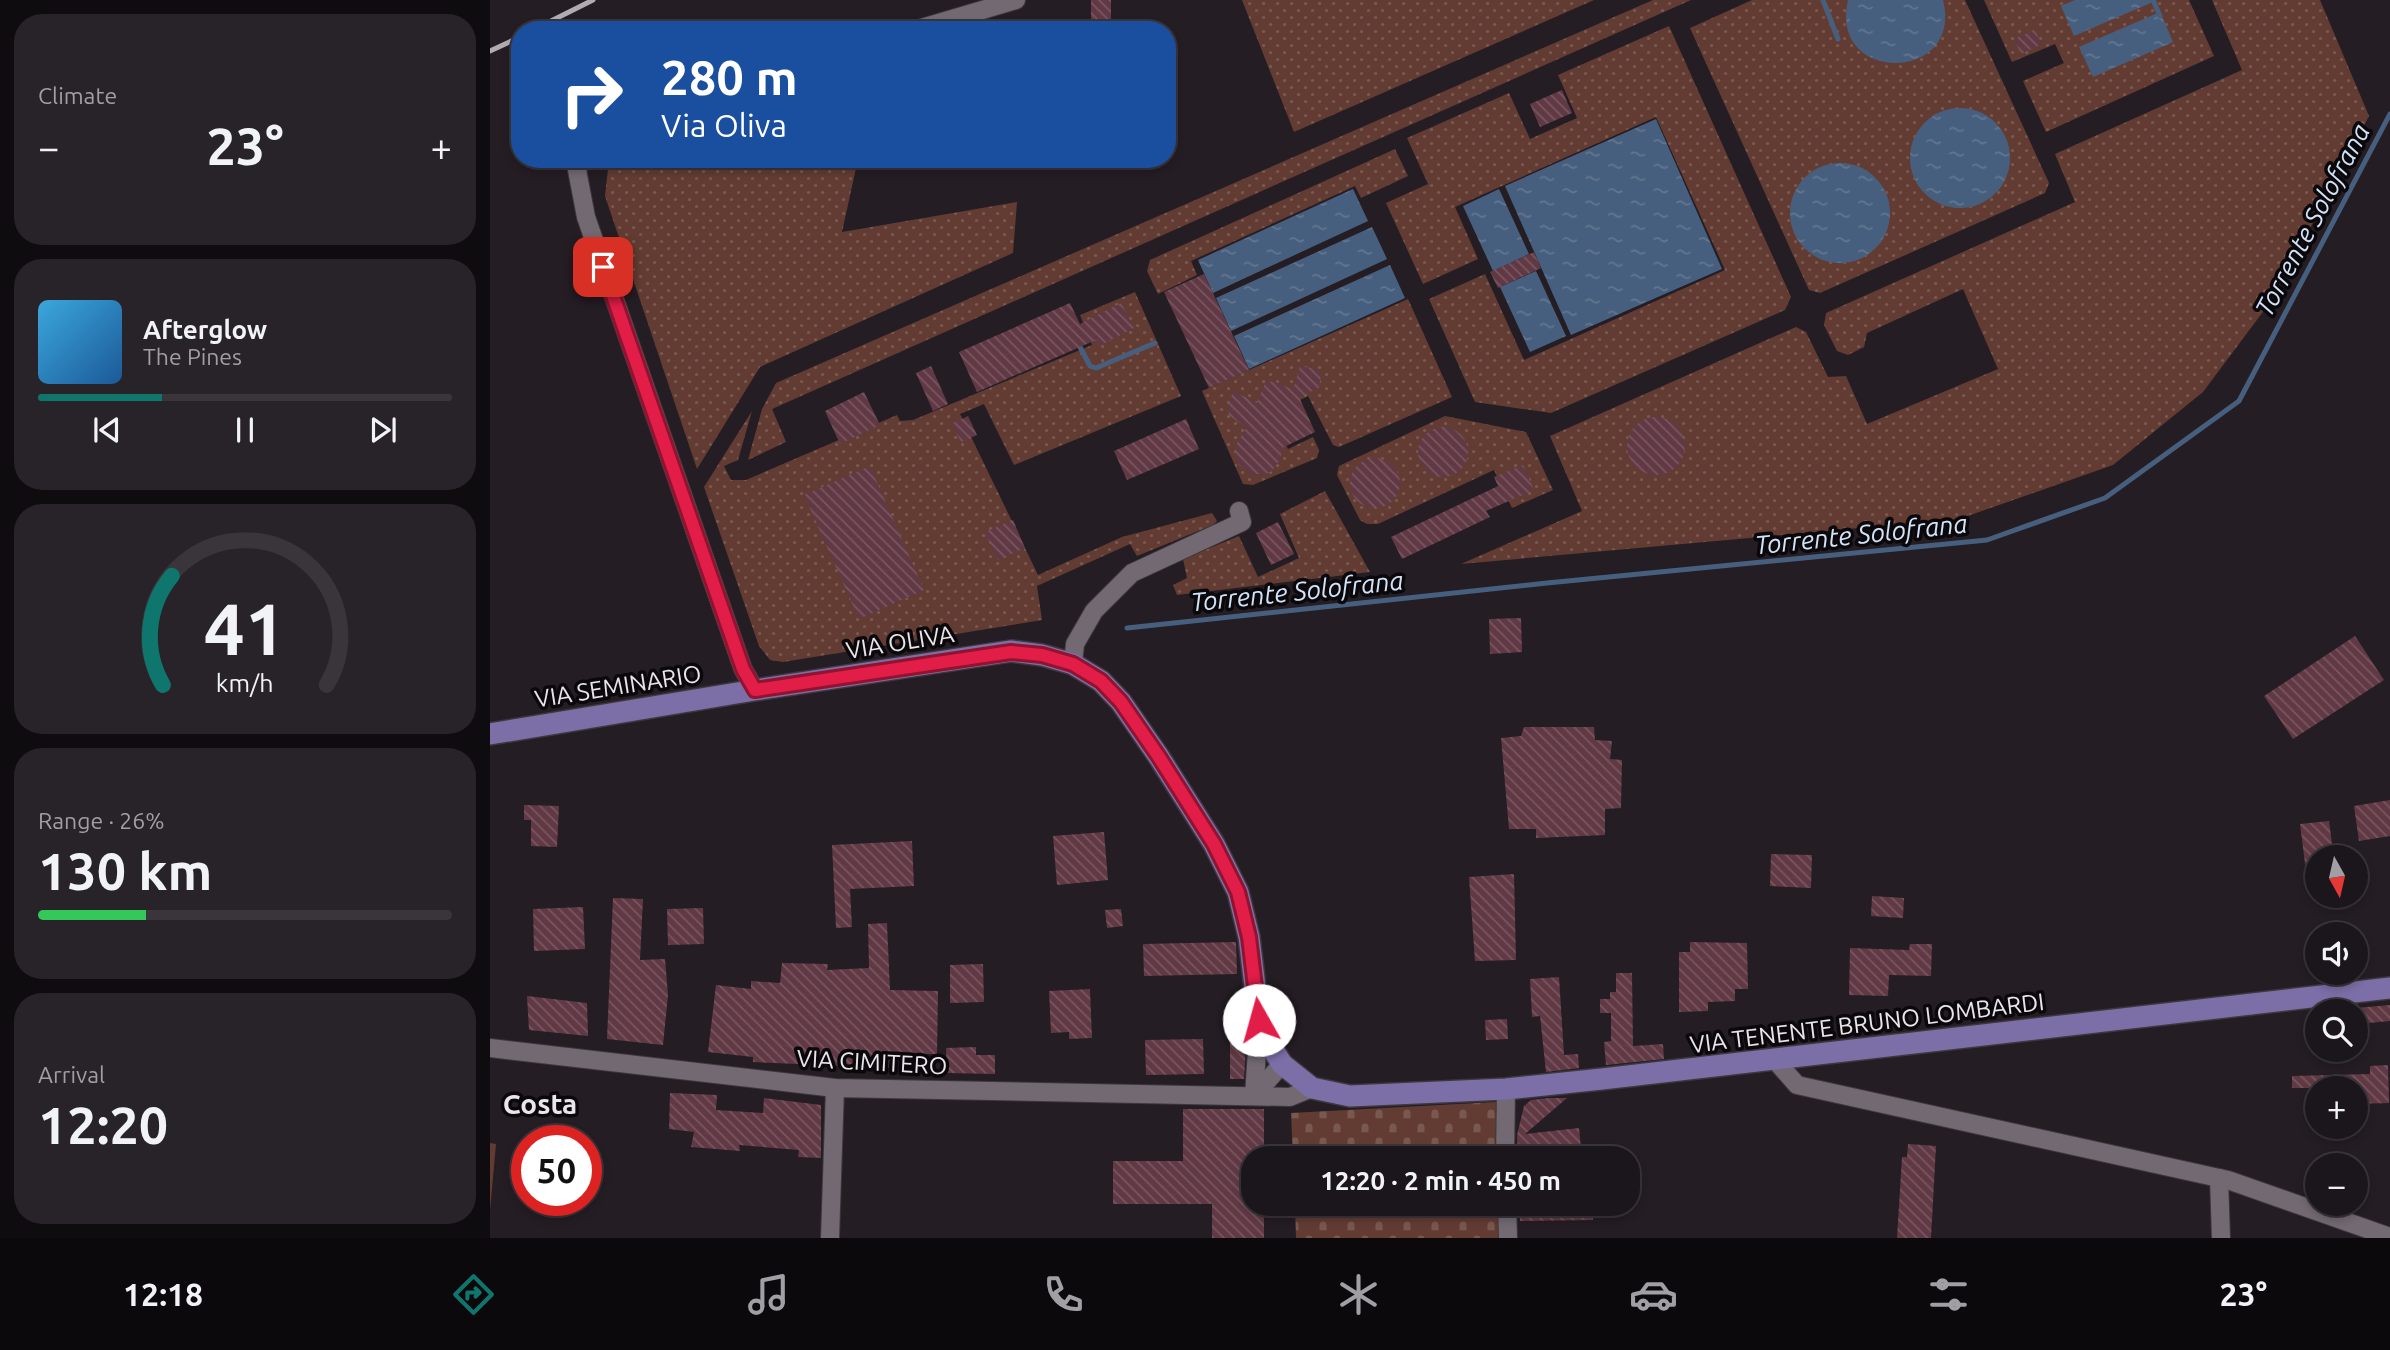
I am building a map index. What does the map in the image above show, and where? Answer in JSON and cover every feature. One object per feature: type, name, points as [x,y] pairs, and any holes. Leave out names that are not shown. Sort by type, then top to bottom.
[{"type":"main road","name":"VIA OLIVA","points":[[755,690],[1011,652],[1042,655],[1073,664],[1101,681],[1121,702],[1214,844],[1238,892],[1249,937],[1259,1020],[1269,1043],[1282,1064],[1312,1088],[1350,1096]]},
{"type":"main road","name":"VIA SEMINARIO","points":[[490,734],[755,690]]},
{"type":"main road","name":"VIA TENENTE BRUNO LOMBARDI","points":[[1350,1096],[1506,1089],[2390,988]]},
{"type":"street","points":[[945,21],[1016,0]]},
{"type":"street","points":[[578,168],[586,217],[743,669],[755,690]]},
{"type":"street","points":[[1073,664],[1075,644],[1094,611],[1132,573],[1242,522],[1239,511]]},
{"type":"street","points":[[1254,1096],[1259,1020]]},
{"type":"street","name":"VIA CIMITERO","points":[[490,1048],[835,1088],[1290,1097],[1312,1088]]},
{"type":"street","points":[[1774,1059],[1797,1085],[2219,1178],[2390,1237]]},
{"type":"street","points":[[1254,1096],[1282,1064]]},
{"type":"street","points":[[830,1238],[835,1088]]},
{"type":"street","points":[[1505,1146],[1506,1089]]},
{"type":"street","points":[[2219,1178],[2221,1238]]},
{"type":"street","points":[[1507,1216],[1508,1238]]},
{"type":"green space","points":[[1242,0],[1594,0],[1294,132]]},
{"type":"green space","points":[[1653,0],[1691,0],[772,409],[786,442],[748,460],[762,409],[776,383]]},
{"type":"green space","points":[[1752,0],[1965,0],[2049,183],[2045,193],[1820,293],[1809,290],[1690,28]]},
{"type":"green space","points":[[1984,0],[2189,0],[2214,56],[2046,132],[2023,81],[2064,63],[2055,44],[2012,62]]},
{"type":"green space","points":[[2212,0],[2320,0],[2369,116],[2274,297],[2203,392],[2113,465],[1959,519],[1461,564],[1582,511],[1550,436],[1796,327],[1806,332],[1828,377],[1846,376],[1867,424],[1998,369],[1963,289],[1867,333],[1864,347],[1848,355],[1837,351],[1824,325],[1826,313],[2075,202],[2055,154],[2242,70]]},
{"type":"green space","points":[[1669,26],[1791,297],[1785,310],[1551,413],[1475,402],[1429,299],[1485,274],[1524,360],[1725,270],[1656,117],[1455,207],[1478,259],[1423,284],[1386,203],[1428,184],[1407,138],[1509,93],[1530,139],[1577,118],[1558,75]]},
{"type":"green space","points":[[1395,149],[1408,176],[1361,198],[1355,186],[1191,261],[1197,275],[1158,294],[1147,271],[1150,260]]},
{"type":"green space","points":[[856,168],[842,232],[1017,202],[1013,253],[760,367],[697,469],[605,196],[608,169]]},
{"type":"green space","points":[[1135,292],[1181,396],[1014,465],[984,404],[960,414],[1038,575],[1122,537],[1212,513],[1217,521],[1137,556],[1130,544],[1037,586],[1042,620],[783,662],[770,660],[759,646],[704,487],[752,411],[738,460],[724,466],[731,480],[746,480],[897,415],[900,421],[913,420],[1092,345],[1080,315]]},
{"type":"green space","points":[[1408,299],[1452,397],[1339,447],[1333,445],[1308,396],[1271,415],[1288,449],[1313,437],[1319,450],[1317,458],[1253,485],[1243,484],[1202,391]]},
{"type":"green space","points":[[1445,416],[1526,432],[1553,490],[1512,508],[1494,470],[1378,524],[1367,524],[1360,520],[1337,475],[1339,466]]},
{"type":"green space","points":[[1325,491],[1370,572],[1177,595],[1173,585],[1187,578],[1183,559],[1239,536],[1258,577],[1299,558],[1280,514]]},
{"type":"green space","points":[[1496,1102],[1498,1146],[1292,1146],[1291,1113]]},
{"type":"green space","points":[[490,1143],[496,1144],[490,1211]]},
{"type":"green space","points":[[1295,1216],[1499,1216],[1500,1238],[1296,1238]]},
{"type":"water","points":[[1848,0],[1943,0],[1944,27],[1934,47],[1917,59],[1896,63],[1875,59],[1857,48],[1847,28]]},
{"type":"water","points":[[2075,0],[2155,1],[2074,36],[2061,6]]},
{"type":"water","points":[[2160,12],[2173,42],[2093,77],[2079,47]]},
{"type":"water","points":[[1960,108],[1979,112],[1995,123],[2006,139],[2010,158],[2006,177],[1995,193],[1979,204],[1960,208],[1941,204],[1925,193],[1914,177],[1910,158],[1914,139],[1925,123],[1941,112]]},
{"type":"water","points":[[1656,119],[1722,269],[1571,335],[1505,186]]},
{"type":"water","points":[[1840,163],[1859,167],[1875,178],[1886,194],[1890,213],[1886,232],[1875,248],[1859,259],[1840,263],[1821,259],[1805,248],[1794,232],[1790,213],[1794,194],[1805,178],[1821,167]]},
{"type":"water","points":[[1353,189],[1368,221],[1213,293],[1198,260]]},
{"type":"water","points":[[1499,189],[1529,254],[1493,271],[1463,206]]},
{"type":"water","points":[[1372,227],[1387,259],[1231,331],[1216,298]]},
{"type":"water","points":[[1390,265],[1405,298],[1249,369],[1234,336]]},
{"type":"water","points":[[1536,271],[1566,336],[1530,352],[1500,287]]},
{"type":"building","points":[[1091,0],[1111,0],[1111,21],[1091,21]]},
{"type":"building","points":[[2035,30],[2042,44],[2021,54],[2014,39]]},
{"type":"building","points":[[1562,90],[1572,113],[1540,127],[1530,104]]},
{"type":"building","points":[[1534,252],[1541,268],[1498,288],[1490,272]]},
{"type":"building","points":[[1204,274],[1249,370],[1209,388],[1164,292]]},
{"type":"building","points":[[1070,303],[1080,324],[1121,303],[1134,328],[1099,346],[1096,340],[977,392],[959,352]]},
{"type":"building","points":[[931,366],[948,404],[933,411],[916,373]]},
{"type":"building","points":[[1300,366],[1317,369],[1321,376],[1319,388],[1299,397],[1315,432],[1282,448],[1281,458],[1272,471],[1266,474],[1251,474],[1239,465],[1236,458],[1237,443],[1246,428],[1229,415],[1228,407],[1233,391],[1257,403],[1266,381],[1293,390]]},
{"type":"building","points":[[864,392],[880,425],[840,444],[825,411]]},
{"type":"building","points":[[968,416],[977,435],[961,442],[952,424]]},
{"type":"building","points":[[1656,417],[1677,425],[1685,446],[1677,467],[1656,475],[1635,467],[1627,446],[1635,425]]},
{"type":"building","points":[[1186,419],[1199,449],[1127,480],[1114,451]]},
{"type":"building","points":[[1443,427],[1461,434],[1468,452],[1461,470],[1443,477],[1425,470],[1418,452],[1425,434]]},
{"type":"building","points":[[1375,458],[1393,465],[1400,483],[1393,501],[1375,508],[1357,501],[1350,483],[1357,465]]},
{"type":"building","points":[[1523,465],[1534,490],[1486,511],[1490,517],[1402,559],[1391,537],[1498,486],[1494,477]]},
{"type":"building","points":[[870,466],[924,590],[859,619],[804,495]]},
{"type":"building","points":[[1013,520],[1025,548],[998,560],[985,532]]},
{"type":"building","points":[[1278,522],[1294,554],[1271,565],[1256,533]]},
{"type":"building","points":[[1521,618],[1522,652],[1490,654],[1489,619]]},
{"type":"building","points":[[2355,636],[2384,680],[2293,739],[2264,696]]},
{"type":"building","points":[[1524,727],[1594,727],[1595,740],[1612,741],[1610,759],[1622,760],[1621,808],[1605,809],[1605,835],[1536,838],[1536,829],[1509,829],[1501,738],[1521,736]]},
{"type":"building","points":[[2390,800],[2390,836],[2359,841],[2354,806]]},
{"type":"building","points":[[524,805],[559,806],[557,847],[531,846],[531,820],[524,820]]},
{"type":"building","points":[[2329,821],[2332,845],[2305,845],[2305,863],[2300,824]]},
{"type":"building","points":[[1104,832],[1108,880],[1057,885],[1053,836]]},
{"type":"building","points":[[912,841],[914,886],[850,889],[852,927],[836,928],[832,845]]},
{"type":"building","points":[[1771,854],[1812,855],[1811,888],[1770,886]]},
{"type":"building","points":[[1514,874],[1516,960],[1475,961],[1469,877]]},
{"type":"building","points":[[1872,896],[1904,898],[1903,918],[1871,916]]},
{"type":"building","points":[[613,898],[643,899],[640,960],[665,959],[668,995],[663,1045],[607,1039]]},
{"type":"building","points":[[583,907],[585,949],[534,951],[533,909]]},
{"type":"building","points":[[703,908],[704,944],[668,945],[667,909]]},
{"type":"building","points":[[1121,909],[1123,926],[1107,928],[1105,910]]},
{"type":"building","points":[[887,923],[890,990],[938,991],[937,1054],[894,1054],[894,1068],[753,1062],[753,1057],[708,1052],[716,985],[751,989],[751,981],[780,983],[782,963],[828,964],[827,970],[869,968],[868,924]]},
{"type":"building","points":[[1236,942],[1237,974],[1144,976],[1143,944]]},
{"type":"building","points":[[1690,942],[1747,943],[1748,989],[1735,989],[1735,1001],[1708,1002],[1708,1011],[1679,1012],[1679,952],[1690,952]]},
{"type":"building","points":[[1910,944],[1932,944],[1931,976],[1889,975],[1888,996],[1849,995],[1850,948],[1909,950]]},
{"type":"building","points":[[983,964],[984,1002],[950,1003],[950,965]]},
{"type":"building","points":[[1616,973],[1632,973],[1633,1046],[1663,1044],[1664,1059],[1606,1065],[1604,1042],[1611,1041],[1611,1013],[1600,1013],[1600,999],[1610,999],[1610,992],[1616,992]]},
{"type":"building","points":[[1559,977],[1564,1055],[1578,1054],[1579,1068],[1546,1072],[1540,1016],[1532,1017],[1530,979]]},
{"type":"building","points":[[1090,989],[1092,1038],[1069,1039],[1069,1032],[1051,1033],[1049,991]]},
{"type":"building","points":[[527,996],[587,1003],[588,1036],[529,1030]]},
{"type":"building","points":[[2390,1005],[2390,1021],[2368,1023],[2368,1007]]},
{"type":"building","points":[[1507,1019],[1508,1039],[1486,1040],[1485,1020]]},
{"type":"building","points":[[1230,1031],[1247,1031],[1244,1079],[1230,1079]]},
{"type":"building","points":[[1203,1039],[1204,1074],[1146,1075],[1145,1040]]},
{"type":"building","points":[[976,1047],[976,1055],[995,1055],[995,1074],[947,1073],[946,1048]]},
{"type":"building","points":[[2388,1065],[2389,1103],[2368,1104],[2368,1076],[2305,1076],[2305,1088],[2292,1088],[2292,1076],[2370,1074],[2370,1066]]},
{"type":"building","points":[[670,1093],[717,1095],[716,1110],[763,1113],[764,1098],[821,1105],[821,1158],[798,1157],[799,1150],[739,1145],[740,1151],[691,1147],[694,1132],[669,1129]]},
{"type":"building","points":[[1567,1098],[1525,1134],[1579,1128],[1581,1146],[1517,1146],[1517,1135],[1524,1106],[1531,1100]]},
{"type":"building","points":[[1183,1109],[1264,1109],[1264,1146],[1241,1146],[1241,1216],[1264,1216],[1264,1238],[1212,1238],[1212,1204],[1113,1204],[1113,1161],[1183,1161]]},
{"type":"building","points":[[1908,1144],[1936,1146],[1931,1238],[1897,1238],[1902,1157],[1907,1157]]},
{"type":"building","points":[[1520,1216],[1593,1216],[1593,1220],[1520,1221]]},
{"type":"waterway","points":[[1823,0],[1838,39]]},
{"type":"waterway","points":[[2153,0],[2160,16]]},
{"type":"waterway","name":"Torrente Solofrana","points":[[1127,628],[1987,540],[2105,498],[2239,401],[2390,114]]},
{"type":"waterway","points":[[1080,347],[1090,366],[1096,368],[1155,343]]},
{"type":"railway","points":[[551,21],[593,0]]},
{"type":"railway","points":[[490,51],[511,41]]},
{"type":"district","name":"Costa","points":[[540,1103]]},
{"type":"route","points":[[603,267],[743,669],[755,690],[1011,652],[1042,655],[1073,664],[1101,681],[1121,702],[1159,757],[1214,844],[1238,892],[1249,937],[1259,1020]]}]
